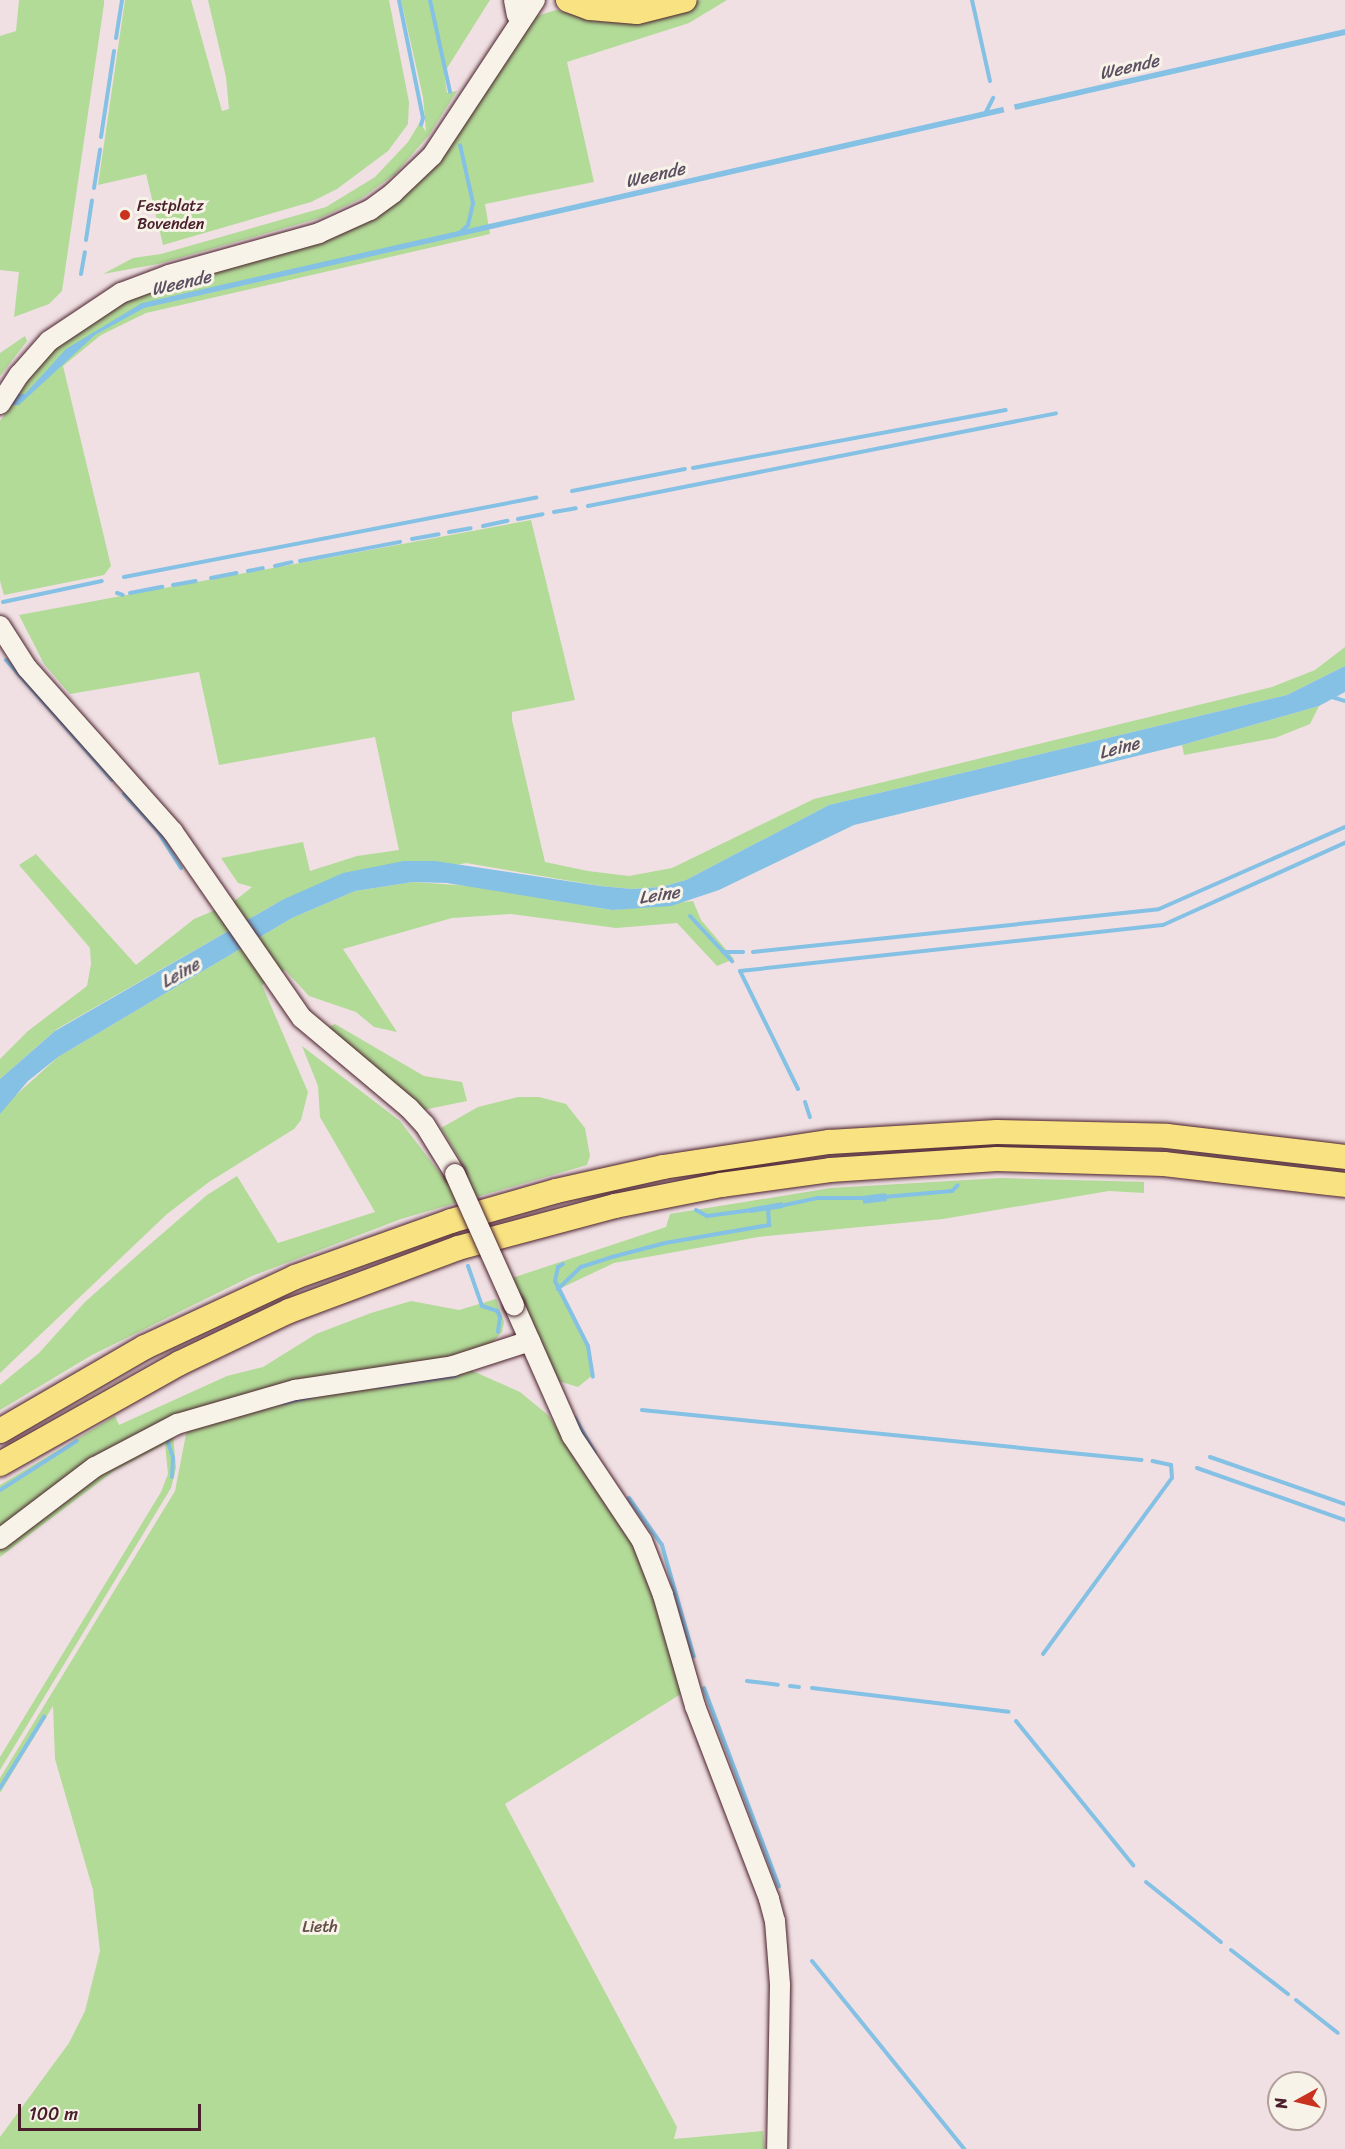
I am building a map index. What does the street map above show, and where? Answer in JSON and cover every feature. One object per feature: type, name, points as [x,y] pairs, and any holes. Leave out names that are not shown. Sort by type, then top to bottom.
[{"type":"highway","points":[[568,0],[653,10],[686,0]]},
{"type":"highway","points":[[0,1431],[145,1347],[295,1277],[451,1221],[556,1191],[663,1167],[829,1142],[997,1132],[1167,1136],[1345,1157]]},
{"type":"highway","points":[[0,1464],[135,1386],[289,1311],[458,1248],[625,1203],[830,1170],[997,1160],[1164,1164],[1345,1185]]},
{"type":"main road","points":[[0,404],[19,375],[49,341],[121,293],[169,275],[319,233],[370,210],[414,175],[432,156],[518,11],[535,0]]},
{"type":"main road","points":[[0,626],[32,674],[156,811],[216,894],[276,987],[302,1018],[409,1108],[425,1125],[456,1174],[572,1436],[647,1552],[695,1706],[769,1899],[775,1921],[780,1985],[777,2149]]},
{"type":"main road","points":[[0,1539],[95,1467],[177,1424],[296,1390],[453,1366],[530,1341]]},
{"type":"green space","points":[[19,0],[104,0],[104,4],[62,291],[49,304],[14,317],[19,272],[0,270],[0,36],[16,31]]},
{"type":"green space","points":[[125,0],[191,0],[222,111],[229,109],[226,77],[208,0],[389,0],[409,102],[408,124],[388,151],[337,189],[311,202],[163,245],[146,174],[98,185]]},
{"type":"green space","points":[[401,0],[490,0],[444,73],[447,93],[457,91],[429,135],[395,174],[362,198],[320,218],[158,264],[103,274],[133,258],[161,254],[326,207],[375,177],[408,142],[420,122],[426,132],[423,97]]},
{"type":"green space","points":[[701,0],[727,0],[689,23],[567,62],[594,182],[485,204],[490,234],[146,313],[101,335],[63,366],[111,566],[104,575],[4,595],[0,581],[0,421],[51,348],[114,306],[398,199],[441,156],[537,16],[556,10],[603,22],[635,22]]},
{"type":"green space","points":[[25,336],[27,341],[0,376],[0,353]]},
{"type":"green space","points":[[531,520],[575,700],[512,712],[512,720],[545,862],[588,871],[629,876],[672,868],[814,799],[1272,687],[1315,670],[1345,647],[1345,666],[1287,695],[829,805],[686,880],[661,887],[632,889],[600,886],[466,863],[282,900],[57,1029],[0,1079],[0,1059],[28,1031],[87,986],[91,964],[90,948],[19,865],[36,854],[136,965],[194,919],[232,903],[252,887],[238,883],[221,858],[303,842],[310,871],[357,856],[399,850],[375,737],[219,765],[199,672],[70,694],[44,664],[19,615]]},
{"type":"green space","points":[[1319,706],[1310,724],[1275,738],[1184,755],[1182,745]]},
{"type":"green space","points":[[413,882],[472,886],[612,910],[693,901],[701,920],[734,959],[717,966],[677,923],[616,928],[511,914],[452,918],[343,949],[397,1032],[374,1027],[356,1012],[309,996],[285,970],[262,985],[308,1092],[301,1120],[294,1129],[209,1182],[167,1214],[0,1373],[0,1114],[6,1104],[58,1057],[292,918],[355,891]]},
{"type":"green space","points":[[335,1024],[424,1076],[462,1082],[467,1101],[423,1110],[328,1027]]},
{"type":"green space","points":[[302,1046],[400,1121],[443,1177],[467,1171],[441,1128],[478,1107],[518,1097],[539,1097],[566,1104],[585,1128],[590,1156],[587,1165],[401,1219],[252,1276],[92,1355],[0,1410],[0,1385],[39,1353],[85,1302],[141,1252],[207,1195],[237,1176],[278,1243],[375,1212],[320,1117],[318,1086]]},
{"type":"green space","points":[[1001,1178],[1144,1182],[1144,1193],[1109,1191],[943,1219],[758,1237],[614,1263],[559,1289],[590,1352],[594,1374],[578,1387],[555,1380],[512,1278],[666,1227],[670,1214],[831,1188]]},
{"type":"green space","points":[[496,1299],[504,1322],[502,1332],[488,1347],[469,1355],[238,1398],[0,1530],[0,1485],[115,1416],[119,1425],[227,1376],[263,1367],[316,1334],[371,1313],[411,1301],[459,1310]]},
{"type":"green space","name":"Lieth","points":[[468,1369],[520,1392],[548,1415],[634,1541],[654,1589],[684,1692],[505,1804],[677,2127],[674,2139],[763,2131],[765,2149],[0,2149],[0,2137],[69,2043],[85,2011],[100,1951],[93,1890],[55,1759],[53,1706],[0,1793],[0,1778],[175,1491],[187,1429],[267,1403]]},
{"type":"green space","points":[[173,1434],[176,1468],[171,1488],[0,1770],[0,1757],[161,1492],[168,1474],[165,1444],[114,1471],[0,1557],[0,1546],[63,1495]]},
{"type":"water","points":[[1345,29],[1345,35],[144,308],[95,335],[19,405],[0,405],[0,394],[25,394],[66,349],[142,303]]},
{"type":"water","name":"Leine","points":[[1345,666],[1345,692],[1319,706],[1182,745],[854,825],[719,890],[671,906],[612,910],[447,883],[413,882],[355,891],[292,918],[58,1057],[28,1081],[0,1114],[0,1079],[55,1031],[282,900],[343,873],[404,861],[435,861],[600,886],[632,889],[661,887],[686,880],[829,805],[1287,695]]},
{"type":"water","points":[[886,1193],[887,1201],[863,1204],[862,1196]]},
{"type":"water","points":[[782,1202],[783,1208],[750,1213],[749,1208]]},
{"type":"pier","points":[[1013,101],[1016,113],[1005,115],[1002,104]]},
{"type":"waterway","points":[[116,38],[122,0]]},
{"type":"waterway","points":[[399,0],[423,118],[421,125]]},
{"type":"waterway","points":[[430,0],[450,92]]},
{"type":"waterway","points":[[972,0],[990,81]]},
{"type":"waterway","points":[[101,137],[114,51]]},
{"type":"waterway","points":[[986,112],[993,98]]},
{"type":"waterway","points":[[459,234],[468,225],[473,203],[460,145]]},
{"type":"waterway","points":[[94,188],[100,149]]},
{"type":"waterway","points":[[86,240],[92,200]]},
{"type":"waterway","points":[[81,274],[85,252]]},
{"type":"waterway","points":[[693,468],[1006,410]]},
{"type":"waterway","points":[[588,506],[1056,413]]},
{"type":"waterway","points":[[572,491],[685,469]]},
{"type":"waterway","points":[[124,577],[536,498]]},
{"type":"waterway","points":[[554,512],[576,508]]},
{"type":"waterway","points":[[518,519],[543,514]]},
{"type":"waterway","points":[[483,526],[507,521]]},
{"type":"waterway","points":[[449,532],[471,528]]},
{"type":"waterway","points":[[412,539],[439,534]]},
{"type":"waterway","points":[[300,561],[400,542]]},
{"type":"waterway","points":[[275,566],[292,562]]},
{"type":"waterway","points":[[248,571],[263,568]]},
{"type":"waterway","points":[[211,578],[237,573]]},
{"type":"waterway","points":[[3,602],[102,581]]},
{"type":"waterway","points":[[173,585],[196,581]]},
{"type":"waterway","points":[[130,593],[162,587]]},
{"type":"waterway","points":[[117,593],[123,595]]},
{"type":"waterway","points":[[6,660],[112,780]]},
{"type":"waterway","points":[[1332,697],[1345,701]]},
{"type":"waterway","points":[[124,794],[157,830],[181,868]]},
{"type":"waterway","points":[[753,952],[1159,909],[1345,827]]},
{"type":"waterway","points":[[798,1089],[740,971],[1163,925],[1345,843]]},
{"type":"waterway","points":[[690,916],[732,961]]},
{"type":"waterway","points":[[723,952],[743,952]]},
{"type":"waterway","points":[[805,1102],[810,1117]]},
{"type":"waterway","points":[[884,1197],[952,1191],[958,1185]]},
{"type":"waterway","points":[[780,1206],[818,1198],[867,1198]]},
{"type":"waterway","points":[[558,1289],[581,1267],[612,1257],[665,1243],[769,1225],[768,1208]]},
{"type":"waterway","points":[[696,1210],[707,1216],[752,1210]]},
{"type":"waterway","points":[[563,1264],[558,1267],[555,1281],[588,1346],[593,1377]]},
{"type":"waterway","points":[[468,1266],[482,1306],[497,1311],[500,1317],[498,1332]]},
{"type":"waterway","points":[[378,1387],[455,1376]]},
{"type":"waterway","points":[[284,1403],[311,1397]]},
{"type":"waterway","points":[[642,1410],[1142,1460]]},
{"type":"waterway","points":[[575,1418],[595,1453]]},
{"type":"waterway","points":[[167,1439],[173,1458],[172,1477]]},
{"type":"waterway","points":[[0,1490],[77,1441]]},
{"type":"waterway","points":[[1210,1457],[1345,1504]]},
{"type":"waterway","points":[[1043,1654],[1172,1478],[1171,1465],[1152,1461]]},
{"type":"waterway","points":[[1197,1468],[1345,1520]]},
{"type":"waterway","points":[[629,1498],[662,1545],[694,1657]]},
{"type":"waterway","points":[[747,1681],[778,1685]]},
{"type":"waterway","points":[[790,1686],[799,1687]]},
{"type":"waterway","points":[[704,1688],[779,1886]]},
{"type":"waterway","points":[[812,1688],[1009,1712]]},
{"type":"waterway","points":[[0,1788],[44,1717]]},
{"type":"waterway","points":[[1016,1721],[1133,1865]]},
{"type":"waterway","points":[[1146,1882],[1221,1942]]},
{"type":"waterway","points":[[1231,1950],[1288,1994]]},
{"type":"waterway","points":[[812,1961],[964,2149]]},
{"type":"waterway","points":[[1296,2000],[1338,2033]]},
{"type":"place","name":"Festplatz Bovenden","points":[[125,215]]},
{"type":"water label","name":"Weende","points":[[1129,67]]},
{"type":"water label","name":"Weende","points":[[655,175]]},
{"type":"water label","name":"Weende","points":[[181,283]]}]
